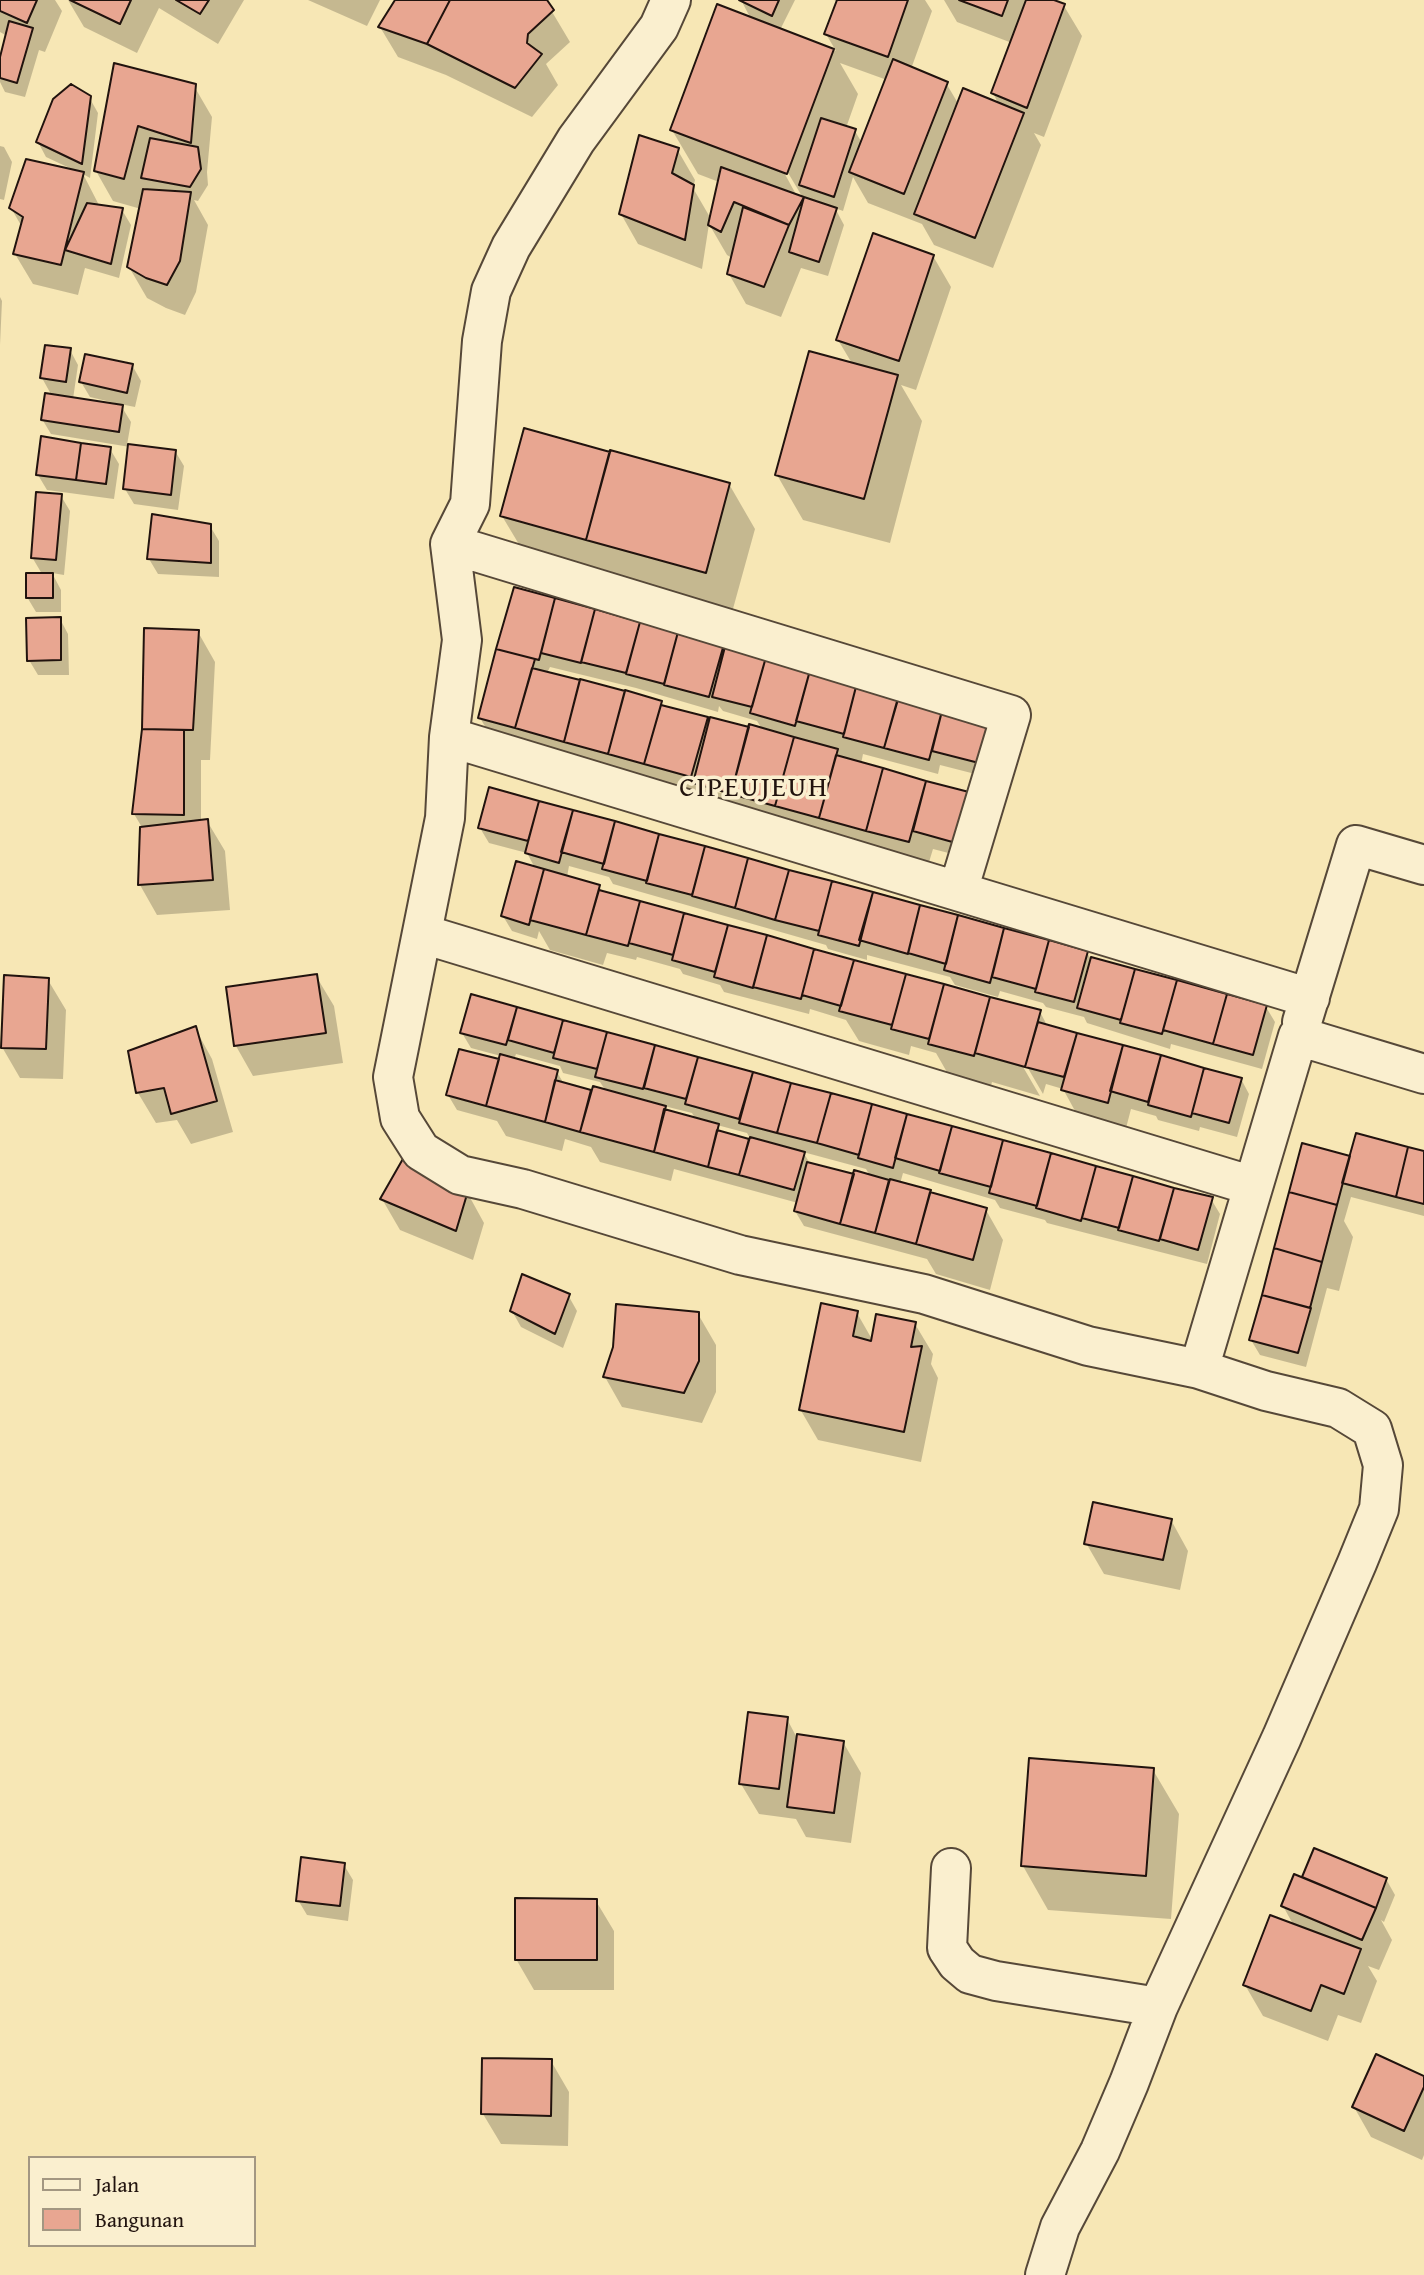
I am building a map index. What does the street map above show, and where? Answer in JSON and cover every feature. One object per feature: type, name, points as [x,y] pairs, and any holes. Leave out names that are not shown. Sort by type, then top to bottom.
[{"type":"street","points":[[671,0],[659,27],[576,140],[511,247],[491,291],[482,341],[470,505],[450,544],[462,640],[449,737],[445,818],[393,1077],[400,1118],[421,1151],[460,1175],[523,1189],[740,1255],[924,1294],[1088,1346],[1199,1369],[1266,1391],[1338,1408],[1372,1429],[1383,1465],[1379,1509],[1375,1520],[1282,1737],[1158,2007],[1100,2151],[1060,2227],[1045,2275]]},
{"type":"street","points":[[450,544],[1011,715],[958,891]]},
{"type":"street","points":[[449,737],[1310,998]]},
{"type":"street","points":[[1199,1369],[1356,845],[1424,865]]},
{"type":"street","points":[[423,934],[1253,1186]]},
{"type":"street","points":[[1298,1036],[1424,1074]]},
{"type":"street","points":[[951,1868],[947,1948],[957,1963],[970,1974],[996,1981],[1158,2007]]},
{"type":"building","points":[[0,0],[37,0],[27,23],[0,11]]},
{"type":"building","points":[[70,0],[131,0],[120,24]]},
{"type":"building","points":[[176,0],[209,0],[200,14]]},
{"type":"building","points":[[395,0],[450,0],[427,44],[378,27]]},
{"type":"building","points":[[450,0],[547,0],[554,10],[528,34],[527,43],[542,54],[515,88],[427,44]]},
{"type":"building","points":[[739,0],[779,0],[772,16]]},
{"type":"building","points":[[837,0],[908,0],[888,57],[824,34]]},
{"type":"building","points":[[959,0],[1008,0],[1002,16]]},
{"type":"building","points":[[1026,0],[1054,0],[1065,4],[1027,108],[991,93]]},
{"type":"building","points":[[717,4],[834,49],[787,174],[670,130]]},
{"type":"building","points":[[9,21],[33,28],[17,83],[0,78],[0,57]]},
{"type":"building","points":[[893,59],[948,82],[904,194],[849,172]]},
{"type":"building","points":[[114,63],[196,84],[191,143],[138,126],[124,179],[94,171]]},
{"type":"building","points":[[71,84],[91,96],[82,164],[36,142],[53,99]]},
{"type":"building","points":[[963,88],[1024,113],[975,238],[914,214]]},
{"type":"building","points":[[821,118],[856,129],[834,197],[799,185]]},
{"type":"building","points":[[639,135],[679,148],[672,173],[694,185],[685,240],[619,214]]},
{"type":"building","points":[[150,138],[198,147],[201,169],[190,187],[141,178]]},
{"type":"building","points":[[26,159],[84,172],[61,265],[13,254],[23,217],[9,208]]},
{"type":"building","points":[[721,167],[804,197],[789,225],[734,202],[721,232],[708,225]]},
{"type":"building","points":[[143,189],[191,192],[180,261],[167,285],[146,278],[127,267]]},
{"type":"building","points":[[804,197],[837,208],[819,262],[789,252]]},
{"type":"building","points":[[87,203],[123,208],[111,264],[65,250]]},
{"type":"building","points":[[743,207],[789,225],[764,287],[727,274]]},
{"type":"building","points":[[873,233],[934,255],[899,361],[836,340]]},
{"type":"building","points":[[45,345],[71,348],[66,382],[40,378]]},
{"type":"building","points":[[809,351],[898,375],[864,499],[775,475]]},
{"type":"building","points":[[85,354],[133,364],[127,393],[79,382]]},
{"type":"building","points":[[45,393],[123,405],[119,432],[41,420]]},
{"type":"building","points":[[524,428],[610,452],[586,540],[500,516]]},
{"type":"building","points":[[41,436],[81,443],[76,480],[36,475]]},
{"type":"building","points":[[81,443],[111,447],[106,484],[76,480]]},
{"type":"building","points":[[128,444],[176,450],[171,495],[123,489]]},
{"type":"building","points":[[610,450],[730,483],[706,573],[586,540]]},
{"type":"building","points":[[36,492],[62,494],[56,560],[31,558]]},
{"type":"building","points":[[152,514],[211,524],[211,563],[147,559]]},
{"type":"building","points":[[26,573],[53,573],[53,598],[26,598]]},
{"type":"building","points":[[514,587],[555,598],[539,660],[496,649]]},
{"type":"building","points":[[555,598],[595,609],[581,663],[541,653]]},
{"type":"building","points":[[595,609],[640,622],[626,673],[581,662]]},
{"type":"building","points":[[61,617],[61,660],[27,661],[26,618]]},
{"type":"building","points":[[640,622],[678,632],[664,684],[626,674]]},
{"type":"building","points":[[144,628],[199,630],[193,730],[142,729]]},
{"type":"building","points":[[678,632],[724,644],[709,697],[664,685]]},
{"type":"building","points":[[727,639],[768,650],[752,707],[712,697]]},
{"type":"building","points":[[496,649],[535,659],[515,728],[478,718]]},
{"type":"building","points":[[768,650],[812,663],[795,726],[750,713]]},
{"type":"building","points":[[812,663],[859,675],[844,734],[796,721]]},
{"type":"building","points":[[532,668],[580,680],[564,742],[515,728]]},
{"type":"building","points":[[859,675],[901,687],[884,748],[843,737]]},
{"type":"building","points":[[580,679],[625,691],[608,754],[564,742]]},
{"type":"building","points":[[625,690],[662,701],[644,764],[608,754]]},
{"type":"building","points":[[899,696],[943,707],[929,760],[884,748]]},
{"type":"building","points":[[661,705],[708,717],[691,777],[644,764]]},
{"type":"building","points":[[943,707],[990,721],[979,763],[932,751]]},
{"type":"building","points":[[710,717],[749,727],[731,794],[693,783]]},
{"type":"building","points":[[749,724],[794,737],[775,806],[731,794]]},
{"type":"building","points":[[142,729],[184,730],[184,815],[132,814]]},
{"type":"building","points":[[794,737],[838,749],[819,818],[775,806]]},
{"type":"building","points":[[836,755],[883,768],[866,831],[819,818]]},
{"type":"building","points":[[883,768],[926,781],[909,842],[866,831]]},
{"type":"building","points":[[926,781],[969,792],[956,843],[913,831]]},
{"type":"building","points":[[489,787],[539,801],[528,841],[478,828]]},
{"type":"building","points":[[539,801],[573,810],[559,863],[525,853]]},
{"type":"building","points":[[573,810],[615,821],[604,864],[561,852]]},
{"type":"building","points":[[208,819],[213,880],[138,885],[140,827]]},
{"type":"building","points":[[615,821],[659,834],[647,881],[602,869]]},
{"type":"building","points":[[659,834],[705,846],[692,895],[646,883]]},
{"type":"building","points":[[705,846],[748,858],[735,908],[692,896]]},
{"type":"building","points":[[748,858],[789,870],[775,920],[735,908]]},
{"type":"building","points":[[516,861],[544,869],[529,925],[501,916]]},
{"type":"building","points":[[544,869],[600,885],[586,935],[530,920]]},
{"type":"building","points":[[789,870],[832,881],[819,931],[775,920]]},
{"type":"building","points":[[832,881],[873,892],[859,946],[818,935]]},
{"type":"building","points":[[599,890],[640,901],[628,946],[586,935]]},
{"type":"building","points":[[873,892],[920,905],[908,954],[859,940]]},
{"type":"building","points":[[640,901],[684,913],[673,955],[629,943]]},
{"type":"building","points":[[920,905],[958,915],[946,964],[908,953]]},
{"type":"building","points":[[684,913],[728,925],[715,972],[672,960]]},
{"type":"building","points":[[958,915],[1004,928],[990,983],[944,970]]},
{"type":"building","points":[[728,925],[767,935],[753,988],[714,977]]},
{"type":"building","points":[[1004,928],[1049,940],[1036,989],[992,977]]},
{"type":"building","points":[[767,935],[814,949],[801,999],[753,987]]},
{"type":"building","points":[[1049,940],[1088,951],[1074,1002],[1035,992]]},
{"type":"building","points":[[814,949],[854,960],[841,1006],[802,995]]},
{"type":"building","points":[[1091,957],[1135,969],[1121,1020],[1077,1008]]},
{"type":"building","points":[[854,960],[906,974],[892,1025],[839,1011]]},
{"type":"building","points":[[1135,969],[1177,980],[1162,1034],[1120,1023]]},
{"type":"building","points":[[317,974],[326,1033],[234,1046],[226,987]]},
{"type":"building","points":[[906,974],[944,984],[929,1039],[891,1029]]},
{"type":"building","points":[[4,975],[49,978],[46,1049],[1,1048]]},
{"type":"building","points":[[1177,980],[1227,994],[1213,1044],[1163,1030]]},
{"type":"building","points":[[944,984],[990,997],[974,1056],[928,1044]]},
{"type":"building","points":[[471,994],[517,1007],[506,1045],[460,1033]]},
{"type":"building","points":[[1227,994],[1267,1005],[1253,1055],[1213,1044]]},
{"type":"building","points":[[990,997],[1041,1010],[1025,1067],[975,1053]]},
{"type":"building","points":[[517,1007],[563,1020],[554,1053],[508,1040]]},
{"type":"building","points":[[563,1020],[607,1032],[597,1069],[553,1058]]},
{"type":"building","points":[[1038,1022],[1077,1033],[1064,1077],[1025,1067]]},
{"type":"building","points":[[196,1026],[217,1101],[171,1114],[164,1088],[136,1093],[128,1051]]},
{"type":"building","points":[[607,1032],[655,1045],[643,1089],[595,1077]]},
{"type":"building","points":[[1077,1033],[1123,1045],[1108,1103],[1061,1090]]},
{"type":"building","points":[[655,1045],[698,1057],[686,1099],[644,1088]]},
{"type":"building","points":[[1123,1045],[1161,1055],[1148,1102],[1110,1091]]},
{"type":"building","points":[[459,1049],[499,1059],[486,1106],[446,1095]]},
{"type":"building","points":[[500,1054],[558,1070],[545,1122],[486,1106]]},
{"type":"building","points":[[1161,1055],[1204,1068],[1191,1117],[1148,1105]]},
{"type":"building","points":[[698,1057],[753,1072],[739,1119],[685,1104]]},
{"type":"building","points":[[1204,1068],[1242,1078],[1229,1123],[1192,1113]]},
{"type":"building","points":[[753,1072],[791,1083],[777,1133],[739,1123]]},
{"type":"building","points":[[555,1080],[591,1090],[580,1132],[545,1122]]},
{"type":"building","points":[[791,1083],[831,1093],[817,1143],[777,1133]]},
{"type":"building","points":[[593,1086],[666,1106],[654,1152],[580,1132]]},
{"type":"building","points":[[831,1093],[872,1104],[859,1155],[817,1143]]},
{"type":"building","points":[[872,1104],[907,1114],[893,1168],[858,1158]]},
{"type":"building","points":[[664,1109],[719,1124],[708,1167],[654,1152]]},
{"type":"building","points":[[907,1114],[952,1126],[940,1171],[895,1158]]},
{"type":"building","points":[[952,1126],[1003,1140],[991,1187],[939,1173]]},
{"type":"building","points":[[717,1130],[749,1139],[739,1175],[708,1167]]},
{"type":"building","points":[[1356,1133],[1408,1147],[1396,1197],[1342,1183]]},
{"type":"building","points":[[750,1137],[805,1152],[794,1190],[739,1175]]},
{"type":"building","points":[[1003,1140],[1051,1153],[1037,1206],[989,1193]]},
{"type":"building","points":[[1302,1143],[1350,1156],[1337,1205],[1289,1192]]},
{"type":"building","points":[[1408,1147],[1424,1151],[1424,1204],[1396,1197]]},
{"type":"building","points":[[1051,1153],[1096,1166],[1081,1221],[1036,1208]]},
{"type":"building","points":[[404,1157],[468,1191],[456,1231],[380,1199]]},
{"type":"building","points":[[807,1162],[854,1174],[840,1224],[794,1211]]},
{"type":"building","points":[[1096,1166],[1133,1176],[1119,1228],[1082,1218]]},
{"type":"building","points":[[854,1170],[889,1180],[875,1233],[840,1224]]},
{"type":"building","points":[[1133,1176],[1174,1188],[1159,1241],[1118,1230]]},
{"type":"building","points":[[890,1179],[931,1190],[916,1244],[875,1233]]},
{"type":"building","points":[[1174,1188],[1213,1197],[1198,1250],[1160,1239]]},
{"type":"building","points":[[930,1192],[987,1208],[973,1260],[916,1244]]},
{"type":"building","points":[[1289,1192],[1337,1205],[1322,1262],[1274,1248]]},
{"type":"building","points":[[1274,1248],[1322,1262],[1310,1308],[1262,1295]]},
{"type":"building","points":[[522,1274],[570,1294],[555,1334],[510,1311]]},
{"type":"building","points":[[1262,1295],[1311,1308],[1298,1353],[1249,1340]]},
{"type":"building","points":[[821,1303],[858,1311],[853,1336],[871,1341],[876,1314],[916,1322],[911,1347],[922,1346],[904,1432],[799,1410]]},
{"type":"building","points":[[616,1304],[699,1312],[699,1361],[684,1393],[603,1377],[613,1347]]},
{"type":"building","points":[[1093,1502],[1172,1519],[1163,1560],[1084,1544]]},
{"type":"building","points":[[748,1712],[788,1717],[779,1789],[739,1784]]},
{"type":"building","points":[[797,1734],[844,1741],[834,1813],[787,1807]]},
{"type":"building","points":[[1029,1758],[1154,1768],[1146,1876],[1021,1866]]},
{"type":"building","points":[[1314,1848],[1387,1878],[1376,1908],[1302,1877]]},
{"type":"building","points":[[301,1857],[345,1863],[340,1906],[296,1901]]},
{"type":"building","points":[[1294,1874],[1376,1908],[1362,1940],[1281,1906]]},
{"type":"building","points":[[515,1898],[597,1899],[597,1960],[515,1960]]},
{"type":"building","points":[[1270,1915],[1361,1949],[1344,1994],[1321,1985],[1311,2011],[1243,1985]]},
{"type":"building","points":[[1376,2054],[1424,2076],[1424,2087],[1404,2131],[1352,2107]]},
{"type":"building","points":[[482,2058],[552,2059],[551,2116],[481,2114]]},
{"type":"district","name":"CIPEUJEUH","points":[[754,789]]}]
